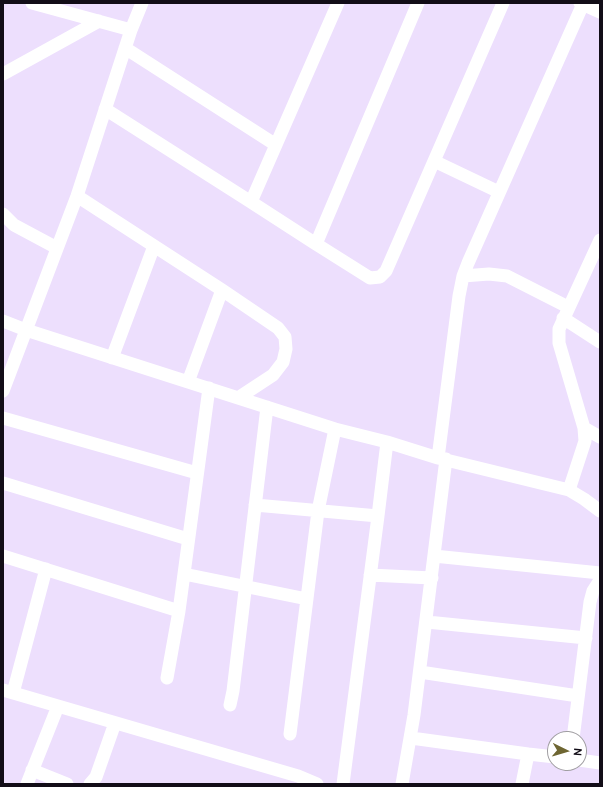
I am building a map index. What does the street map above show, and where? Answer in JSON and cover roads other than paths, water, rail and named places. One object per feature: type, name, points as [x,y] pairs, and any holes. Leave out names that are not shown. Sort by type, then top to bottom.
[{"type":"street","points":[[32,3],[64,8],[98,21],[131,30]]},
{"type":"street","points":[[3,391],[77,196],[131,30],[142,3]]},
{"type":"street","points":[[251,202],[338,3]]},
{"type":"street","points":[[316,244],[418,3]]},
{"type":"street","points":[[105,109],[370,278],[380,277],[386,271],[503,3]]},
{"type":"street","points":[[402,784],[411,738],[427,622],[442,458],[459,296],[463,276],[582,4],[600,12]]},
{"type":"street","points":[[3,74],[98,21]]},
{"type":"street","points":[[125,48],[276,145]]},
{"type":"street","points":[[434,162],[499,192]]},
{"type":"street","points":[[77,196],[278,328],[285,337],[286,350],[283,362],[273,375],[238,398]]},
{"type":"street","points":[[3,214],[14,224],[57,248]]},
{"type":"street","points":[[569,490],[584,441],[584,428],[559,343],[559,329],[565,313],[600,240]]},
{"type":"street","points":[[112,358],[154,246]]},
{"type":"street","points":[[463,276],[489,274],[507,276],[565,313],[600,342]]},
{"type":"street","points":[[188,382],[222,290]]},
{"type":"street","points":[[3,321],[112,358],[335,428],[442,458],[569,490],[600,511]]},
{"type":"street","points":[[167,678],[179,610],[209,388]]},
{"type":"street","points":[[230,705],[233,691],[267,407]]},
{"type":"street","points":[[3,418],[197,473]]},
{"type":"street","points":[[290,734],[318,510],[335,428]]},
{"type":"street","points":[[584,428],[600,437]]},
{"type":"street","points":[[343,784],[387,442]]},
{"type":"street","points":[[3,483],[188,539]]},
{"type":"street","points":[[255,505],[378,516]]},
{"type":"street","points":[[3,556],[179,610]]},
{"type":"street","points":[[434,556],[600,573]]},
{"type":"street","points":[[46,569],[8,692],[298,776],[317,784]]},
{"type":"street","points":[[184,574],[307,600]]},
{"type":"street","points":[[370,575],[432,578]]},
{"type":"street","points":[[574,731],[590,602],[593,591],[600,580]]},
{"type":"street","points":[[427,622],[586,638]]},
{"type":"street","points":[[420,672],[578,696]]},
{"type":"street","points":[[27,784],[58,706]]},
{"type":"street","points":[[90,784],[96,777],[115,723]]},
{"type":"street","points":[[411,738],[547,756]]},
{"type":"street","points":[[522,784],[528,754]]},
{"type":"street","points":[[587,761],[600,763]]},
{"type":"street","points":[[32,770],[67,784]]}]
